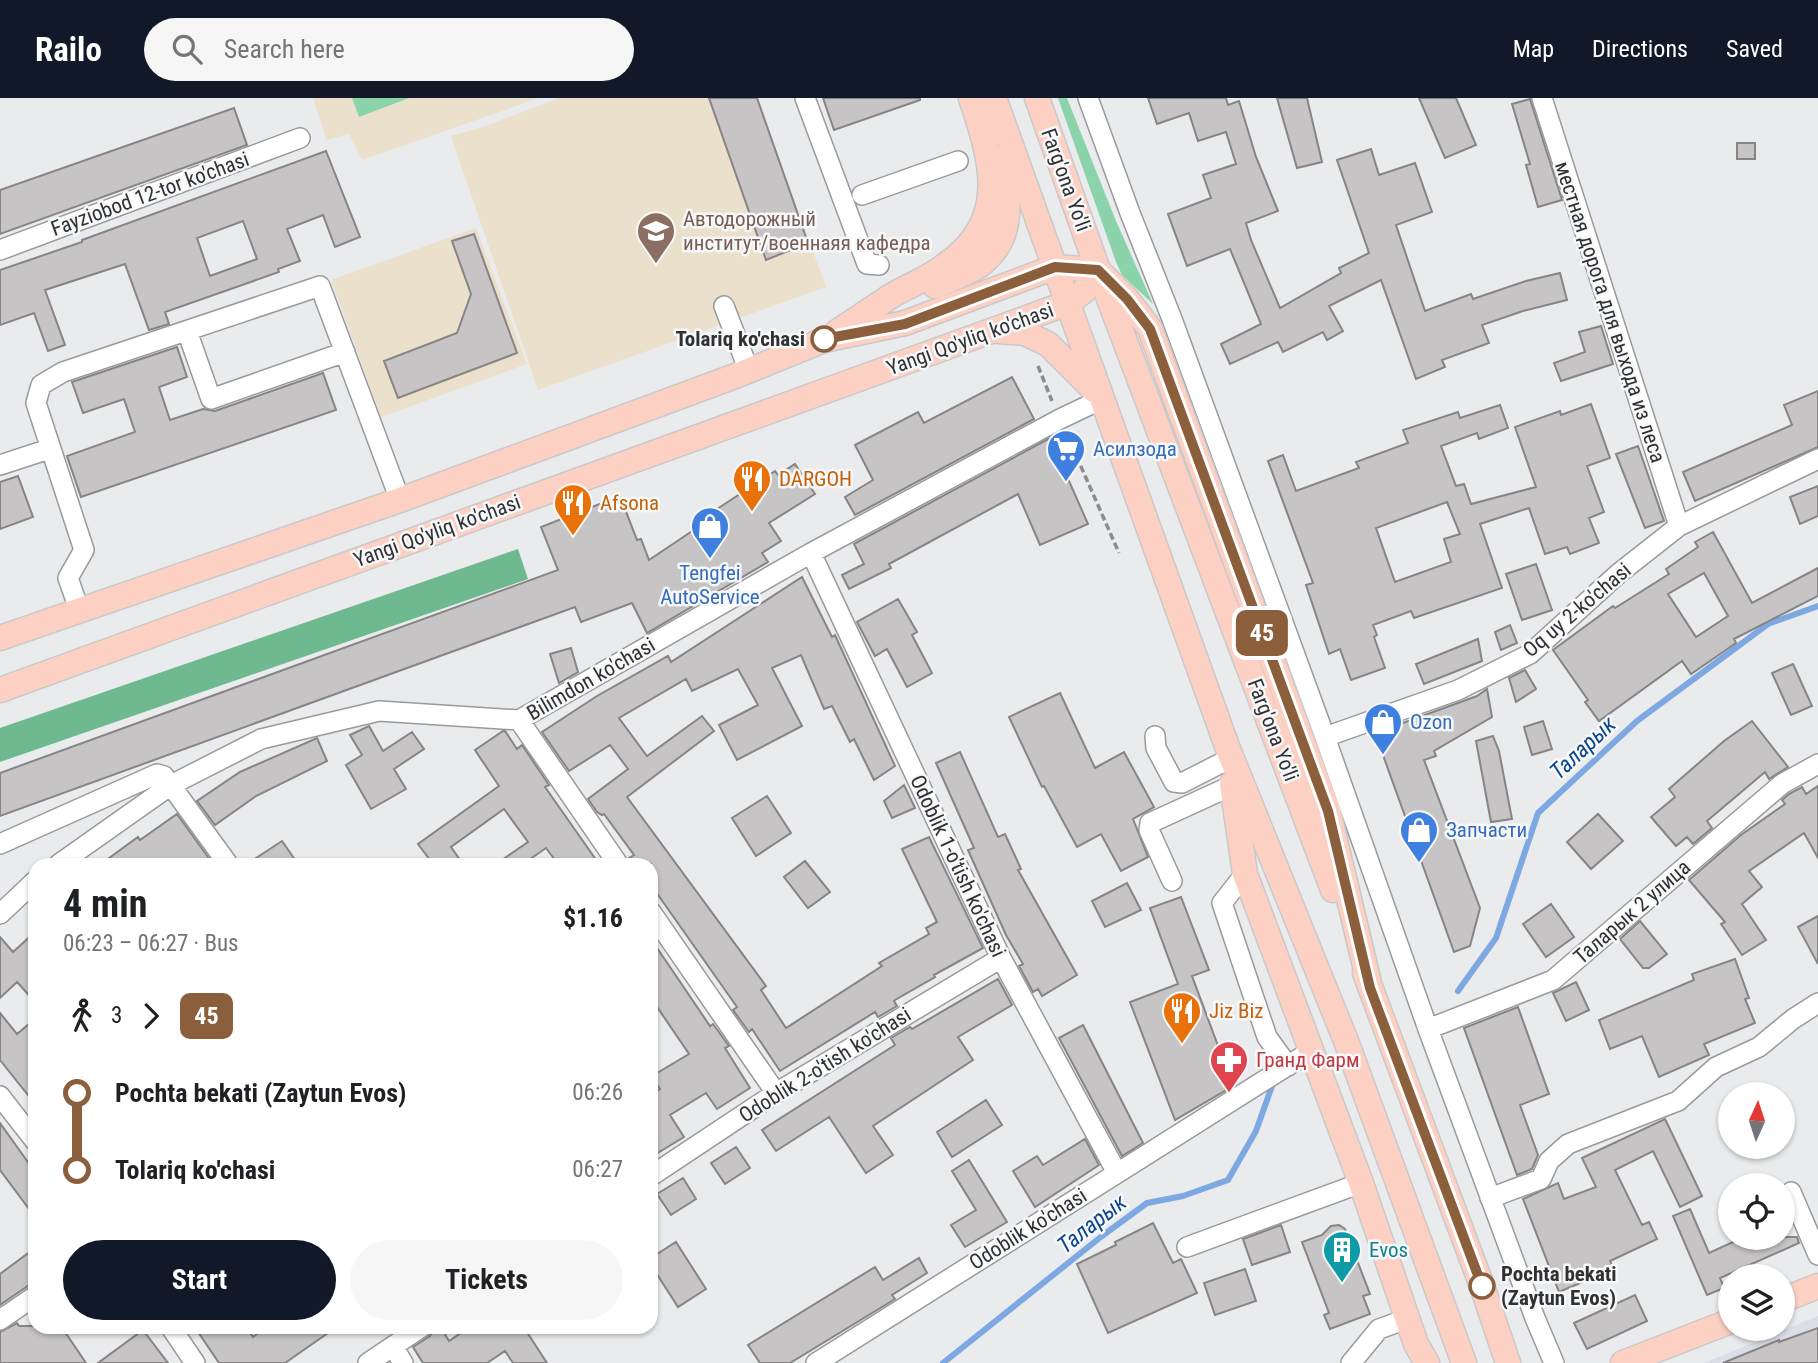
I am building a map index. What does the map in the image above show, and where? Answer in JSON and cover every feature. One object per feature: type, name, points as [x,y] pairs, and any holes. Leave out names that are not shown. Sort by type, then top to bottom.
[{"type":"main road","points":[[824,340],[890,297],[941,269],[973,242],[980,232],[988,211],[990,180],[982,132],[971,98]]},
{"type":"main road","points":[[865,314],[978,267],[999,243],[1007,223],[1008,197],[979,98]]},
{"type":"main road","name":"Farg'ona Yo'li","points":[[994,98],[1229,754],[1346,1041],[1464,1363]]},
{"type":"main road","name":"Farg'ona Yo'li","points":[[1037,98],[1098,270]]},
{"type":"main road","points":[[1055,267],[1098,270],[1127,299],[1150,329],[1328,811],[1370,988],[1508,1363]]},
{"type":"main road","name":"Yangi Qo'yliq ko'chasi","points":[[0,638],[400,500],[749,371],[824,340],[905,324],[1055,267]]},
{"type":"main road","name":"Yangi Qo'yliq ko'chasi","points":[[0,690],[1068,303],[1084,291],[1098,270]]},
{"type":"main road","points":[[994,330],[1025,334],[1048,344],[1102,399]]},
{"type":"main road","points":[[1229,754],[1245,874],[1361,1183],[1416,1344],[1427,1363]]},
{"type":"main road","points":[[1795,1295],[1818,1286]]},
{"type":"main road","points":[[1623,1363],[1718,1326]]},
{"type":"street","points":[[805,98],[867,264],[879,265]]},
{"type":"street","points":[[1088,98],[1325,737],[1428,1030],[1554,1363]]},
{"type":"street","name":"местная дорога для выхода из леса","points":[[1542,98],[1679,526]]},
{"type":"street","name":"Fayziobod 12-tor ko'chasi","points":[[0,250],[300,138]]},
{"type":"street","points":[[862,195],[958,161]]},
{"type":"street","points":[[79,609],[68,579],[84,550],[36,403],[41,385],[62,372],[320,286],[400,500]]},
{"type":"street","points":[[724,306],[749,371]]},
{"type":"street","points":[[187,331],[211,399],[345,352]]},
{"type":"street","name":"Bilimdon ko'chasi","points":[[68,858],[171,785],[261,739],[379,711],[519,720],[811,553],[1102,399]]},
{"type":"street","points":[[0,466],[49,449]]},
{"type":"street","name":"Oq uy 2-ko'chasi","points":[[1325,737],[1458,690],[1530,654],[1618,573],[1679,526],[1818,459]]},
{"type":"street","name":"Odoblik 1-o'tish ko'chasi","points":[[811,553],[1001,957],[1117,1172]]},
{"type":"street","points":[[519,720],[614,858]]},
{"type":"street","points":[[1155,736],[1156,748],[1174,782],[1182,783],[1229,754]]},
{"type":"street","name":"Таларык 2 улица","points":[[1428,1030],[1553,980],[1782,784],[1818,764]]},
{"type":"street","points":[[0,844],[157,774],[164,776],[224,858]]},
{"type":"street","points":[[1172,881],[1149,831],[1150,823],[1233,785]]},
{"type":"street","points":[[1245,874],[1222,903],[1267,1037],[1287,1066]]},
{"type":"street","points":[[0,914],[28,888]]},
{"type":"street","points":[[658,922],[776,1093]]},
{"type":"street","name":"Odoblik 2-o'tish ko'chasi","points":[[658,1171],[776,1093],[1001,957]]},
{"type":"street","points":[[1490,1198],[1541,1179],[1549,1161],[1568,1144],[1678,1101],[1716,1067],[1759,1047],[1793,1019],[1818,1003]]},
{"type":"street","name":"Odoblik ko'chasi","points":[[816,1363],[1311,1051]]},
{"type":"street","points":[[0,1096],[28,1132]]},
{"type":"street","points":[[1187,1247],[1361,1183]]},
{"type":"street","points":[[1795,1201],[1818,1255]]},
{"type":"street","points":[[0,1320],[28,1301]]},
{"type":"street","points":[[1351,1363],[1378,1329],[1407,1318]]},
{"type":"street","points":[[175,1334],[195,1363]]},
{"type":"street","points":[[368,1363],[411,1334]]},
{"type":"street","points":[[393,1346],[403,1363]]},
{"type":"path","points":[[1034,357],[1119,553]]},
{"type":"shaded area","points":[[313,98],[539,98],[362,160],[349,134],[327,140]]},
{"type":"shaded area","name":"Автодорожный институт/военнаяя кафедра","points":[[559,98],[757,98],[826,287],[538,390],[451,136],[483,127]]},
{"type":"shaded area","points":[[476,228],[527,364],[381,417],[331,280]]},
{"type":"shaded area","points":[[1818,1316],[1818,1363],[1704,1363],[1757,1341],[1795,1341],[1795,1325]]},
{"type":"green space","points":[[352,98],[409,98],[359,117]]},
{"type":"green space","points":[[1058,98],[1067,98],[1116,221],[1153,304],[1122,275],[1116,262]]},
{"type":"green space","points":[[518,549],[528,579],[0,762],[0,728]]},
{"type":"building","points":[[709,98],[757,98],[808,243],[766,260]]},
{"type":"building","points":[[823,98],[920,98],[920,100],[834,130]]},
{"type":"building","points":[[1148,98],[1226,98],[1228,105],[1239,101],[1256,157],[1278,211],[1246,223],[1280,308],[1341,273],[1339,268],[1369,253],[1337,160],[1371,149],[1379,175],[1415,163],[1432,212],[1396,225],[1425,311],[1471,294],[1473,299],[1560,273],[1567,300],[1482,325],[1489,343],[1442,360],[1445,367],[1416,379],[1381,280],[1329,306],[1343,331],[1327,340],[1323,332],[1283,352],[1278,342],[1230,364],[1221,344],[1261,324],[1230,249],[1187,266],[1168,214],[1211,198],[1203,175],[1236,164],[1226,132],[1198,141],[1189,113],[1157,124]]},
{"type":"building","points":[[1277,98],[1307,98],[1322,162],[1297,168]]},
{"type":"building","points":[[1419,98],[1456,98],[1476,145],[1445,158]]},
{"type":"building","points":[[1530,99],[1562,200],[1538,207],[1526,165],[1530,164],[1512,104]]},
{"type":"building","points":[[234,108],[247,145],[0,234],[0,190]]},
{"type":"building","points":[[1737,143],[1755,143],[1755,159],[1737,159]]},
{"type":"building","points":[[326,151],[360,237],[335,247],[323,215],[287,229],[300,261],[278,269],[279,272],[165,312],[169,324],[149,330],[125,264],[45,290],[65,345],[48,351],[34,313],[0,325],[0,270]],"holes":[[[243,221],[257,259],[210,276],[197,238]]]},
{"type":"building","points":[[474,234],[517,353],[398,398],[384,361],[457,333],[471,294],[452,241]]},
{"type":"building","points":[[1601,326],[1613,364],[1561,381],[1554,363],[1585,352],[1579,332]]},
{"type":"building","points":[[177,347],[187,377],[159,387],[170,420],[203,409],[215,411],[323,373],[336,410],[81,497],[67,456],[135,432],[124,399],[83,413],[72,382]]},
{"type":"building","points":[[1012,377],[1034,419],[855,515],[845,497],[873,480],[855,445],[918,412],[924,423]]},
{"type":"building","points":[[1818,391],[1818,447],[1695,501],[1683,472],[1792,425],[1784,405]]},
{"type":"building","points":[[1591,404],[1610,458],[1587,466],[1604,512],[1589,518],[1599,543],[1570,554],[1567,547],[1545,554],[1529,508],[1480,524],[1502,588],[1414,618],[1411,611],[1373,625],[1377,635],[1374,637],[1385,668],[1351,680],[1340,649],[1329,654],[1306,585],[1313,583],[1268,461],[1283,455],[1296,491],[1359,468],[1356,462],[1408,443],[1403,430],[1458,412],[1460,418],[1500,405],[1508,428],[1479,439],[1477,433],[1441,446],[1456,486],[1464,484],[1471,504],[1536,487],[1515,427],[1560,411],[1561,415]],"holes":[[[1447,502],[1460,534],[1444,539],[1451,562],[1395,582],[1376,528]]]},
{"type":"building","points":[[1050,438],[1088,524],[1040,545],[1018,494],[889,564],[891,568],[849,589],[842,575],[864,564],[854,544]]},
{"type":"building","points":[[1638,446],[1664,521],[1645,528],[1616,454]]},
{"type":"building","points":[[795,464],[815,494],[769,523],[781,541],[762,553],[768,562],[647,633],[632,603],[581,622],[575,607],[0,816],[0,773],[558,570],[541,527],[620,496],[637,540],[641,539],[649,560],[719,513],[717,509],[775,471],[778,475]]},
{"type":"building","points":[[18,476],[33,517],[0,529],[0,482]]},
{"type":"building","points":[[1818,486],[1818,516],[1800,524],[1790,497]]},
{"type":"building","points":[[1713,532],[1752,603],[1818,568],[1818,596],[1734,639],[1736,643],[1691,674],[1682,661],[1599,721],[1585,702],[1588,700],[1553,650],[1613,606],[1615,608],[1669,574],[1666,569],[1698,547],[1695,542]],"holes":[[[1704,573],[1728,616],[1696,637],[1668,594]]]},
{"type":"building","points":[[1536,564],[1552,610],[1522,620],[1506,574]]},
{"type":"building","points":[[802,577],[832,637],[835,635],[895,766],[874,780],[854,739],[850,742],[832,706],[824,709],[801,655],[772,668],[802,726],[737,760],[719,725],[758,705],[738,669],[692,691],[686,679],[619,718],[647,756],[702,716],[714,731],[627,797],[766,986],[761,990],[786,1028],[882,966],[879,963],[929,934],[926,928],[937,922],[902,849],[929,837],[983,948],[895,1000],[897,1006],[878,1017],[875,1012],[780,1071],[752,1029],[749,1032],[733,1010],[737,1007],[658,895],[658,858],[629,858],[634,855],[604,814],[597,812],[588,799],[628,769],[610,745],[569,771],[542,732],[597,696],[668,656],[671,662]]},
{"type":"building","points":[[898,599],[917,632],[912,635],[932,673],[907,687],[887,649],[875,656],[857,622]]},
{"type":"building","points":[[1510,625],[1517,643],[1501,650],[1495,632]]},
{"type":"building","points":[[1478,639],[1482,661],[1424,684],[1416,664]]},
{"type":"building","points":[[571,648],[578,672],[559,683],[550,654]]},
{"type":"building","points":[[1793,664],[1812,706],[1791,715],[1772,673]]},
{"type":"building","points":[[1525,670],[1536,689],[1516,702],[1509,678]]},
{"type":"building","points":[[1487,689],[1492,717],[1434,751],[1436,756],[1424,760],[1480,908],[1470,946],[1454,952],[1375,733],[1477,696]]},
{"type":"building","points":[[1060,693],[1095,768],[1124,752],[1154,807],[1133,819],[1148,857],[1121,871],[1101,834],[1077,847],[1044,786],[1042,787],[1009,717]]},
{"type":"building","points":[[1543,721],[1552,749],[1532,755],[1524,727]]},
{"type":"building","points":[[1752,721],[1788,767],[1769,779],[1765,772],[1707,821],[1712,828],[1693,844],[1687,837],[1676,846],[1651,817],[1675,797],[1669,789],[1724,741]]},
{"type":"building","points":[[369,726],[383,751],[412,732],[424,749],[394,769],[406,789],[371,809],[346,765],[362,755],[350,735]]},
{"type":"building","points":[[503,731],[517,749],[522,745],[549,785],[545,787],[595,858],[554,858],[546,848],[532,858],[505,858],[528,842],[504,809],[451,847],[459,858],[428,858],[418,844],[499,786],[475,750]]},
{"type":"building","points":[[1493,736],[1499,751],[1512,819],[1491,822],[1476,741]]},
{"type":"building","points":[[317,738],[327,761],[256,796],[215,825],[197,801],[240,772]]},
{"type":"building","points":[[960,752],[998,837],[1005,834],[1021,869],[1018,870],[1077,975],[1042,996],[1038,989],[1033,992],[1019,966],[1023,964],[1006,935],[968,850],[974,848],[936,763]]},
{"type":"building","points":[[904,785],[915,808],[892,818],[884,801]]},
{"type":"building","points":[[1818,786],[1818,858],[1804,833],[1749,871],[1762,887],[1742,904],[1766,940],[1742,955],[1721,924],[1725,922],[1689,880],[1741,835],[1785,804],[1782,800],[1789,794],[1802,787],[1806,794]]},
{"type":"building","points":[[767,796],[791,833],[756,856],[732,818]]},
{"type":"building","points":[[177,814],[209,858],[109,858],[138,837],[140,840]]},
{"type":"building","points":[[1598,814],[1623,841],[1591,869],[1567,842]]},
{"type":"building","points":[[282,841],[294,858],[256,858]]},
{"type":"building","points":[[805,861],[830,892],[808,908],[784,877]]},
{"type":"building","points":[[1127,883],[1141,910],[1105,927],[1092,901]]},
{"type":"building","name":"Jiz Biz","points":[[1181,897],[1209,970],[1192,976],[1233,1086],[1175,1120],[1130,1002],[1178,984],[1150,908]]},
{"type":"building","points":[[1551,904],[1574,937],[1546,957],[1523,924]]},
{"type":"building","points":[[1818,916],[1818,964],[1798,927]]},
{"type":"building","points":[[1640,921],[1667,954],[1649,968],[1643,968],[1620,939]]},
{"type":"building","points":[[0,937],[13,952],[28,938],[28,994],[17,982],[0,998]]},
{"type":"building","points":[[658,949],[710,1026],[713,1024],[729,1046],[725,1048],[750,1088],[717,1109],[706,1093],[670,1115],[684,1137],[658,1153],[658,1072],[689,1054],[658,1008]]},
{"type":"building","points":[[1735,959],[1749,998],[1745,999],[1755,1023],[1704,1044],[1709,1055],[1659,1077],[1642,1036],[1610,1049],[1599,1020],[1694,980],[1692,974]]},
{"type":"building","points":[[998,979],[1012,1005],[958,1037],[973,1060],[873,1126],[893,1155],[866,1173],[829,1117],[776,1151],[762,1130],[895,1045],[891,1038],[910,1027],[912,1029]]},
{"type":"building","points":[[1576,982],[1589,1010],[1566,1021],[1553,993]]},
{"type":"building","points":[[1518,1007],[1549,1094],[1520,1105],[1538,1155],[1532,1169],[1517,1175],[1464,1028]]},
{"type":"building","points":[[0,1013],[17,1034],[28,1025],[28,1095],[0,1060]]},
{"type":"building","points":[[1083,1025],[1143,1143],[1122,1156],[1059,1038]]},
{"type":"building","points":[[986,1100],[1002,1125],[952,1157],[937,1132]]},
{"type":"building","points":[[1665,1119],[1702,1196],[1680,1207],[1653,1151],[1615,1170],[1642,1225],[1649,1222],[1657,1239],[1610,1261],[1614,1269],[1559,1292],[1523,1199],[1558,1183],[1564,1199],[1596,1187],[1582,1158]]},
{"type":"building","points":[[0,1123],[28,1162],[28,1208],[0,1170]]},
{"type":"building","points":[[1085,1139],[1099,1165],[1035,1207],[1013,1171],[1037,1156],[1043,1165]]},
{"type":"building","points":[[736,1147],[750,1168],[725,1184],[711,1163]]},
{"type":"building","points":[[969,1160],[1007,1222],[965,1247],[951,1225],[976,1210],[952,1171]]},
{"type":"building","points":[[683,1178],[696,1199],[671,1215],[658,1193]]},
{"type":"building","points":[[1690,1209],[1709,1253],[1718,1249],[1783,1250],[1752,1264],[1718,1264],[1718,1290],[1707,1295],[1673,1216]]},
{"type":"building","points":[[1153,1223],[1173,1263],[1181,1259],[1197,1293],[1108,1333],[1077,1264]]},
{"type":"building","points":[[1281,1225],[1290,1252],[1252,1265],[1243,1239]]},
{"type":"building","name":"Evos","points":[[1339,1225],[1345,1229],[1370,1294],[1363,1296],[1370,1314],[1330,1329],[1324,1315],[1329,1313],[1302,1242],[1322,1235],[1331,1226]]},
{"type":"building","points":[[676,1242],[706,1289],[678,1307],[658,1276],[658,1254]]},
{"type":"building","points":[[28,1253],[28,1286],[0,1305],[0,1274]]},
{"type":"building","points":[[919,1258],[927,1273],[892,1295],[895,1299],[790,1363],[760,1363],[748,1345],[875,1267],[883,1280]]},
{"type":"building","points":[[1245,1269],[1256,1301],[1215,1315],[1204,1283]]},
{"type":"building","points":[[1635,1295],[1647,1321],[1587,1349],[1574,1323]]},
{"type":"building","points":[[17,1323],[19,1326],[28,1326],[28,1334],[66,1334],[86,1363],[0,1363],[0,1332]]},
{"type":"building","points":[[1818,1328],[1818,1363],[1723,1363],[1777,1341],[1795,1341],[1795,1336]]},
{"type":"building","points":[[138,1334],[146,1334],[168,1363],[98,1363]]},
{"type":"building","points":[[199,1334],[251,1334],[253,1337],[257,1334],[327,1334],[285,1363],[219,1363]]},
{"type":"building","points":[[445,1334],[449,1341],[459,1334],[528,1334],[547,1363],[513,1363],[505,1351],[487,1363],[423,1363],[413,1347],[430,1336]]},
{"type":"waterway","name":"Таларык","points":[[1458,991],[1496,938],[1538,813],[1637,721],[1768,624],[1818,606]]},
{"type":"waterway","name":"Таларык","points":[[943,1363],[1147,1203],[1183,1196],[1228,1180],[1256,1131],[1272,1086]]},
{"type":"bus line","name":"45","points":[[824,339],[905,324],[1055,267],[1098,270],[1127,299],[1150,329],[1328,811],[1370,988],[1482,1286]]},
{"type":"place","name":"Автодорожный институт/военнаяя кафедра","points":[[656,265]]},
{"type":"place","name":"Tolariq ko'chasi","points":[[824,339]]},
{"type":"place","name":"Асилзода","points":[[1066,483]]},
{"type":"place","name":"DARGOH","points":[[752,513]]},
{"type":"place","name":"Afsona","points":[[573,537]]},
{"type":"place","name":"Tengfei AutoService","points":[[710,560]]},
{"type":"place","name":"Ozon","points":[[1383,756]]},
{"type":"place","name":"Запчасти","points":[[1419,864]]},
{"type":"place","name":"Jiz Biz","points":[[1182,1045]]},
{"type":"place","name":"Гранд Фарм","points":[[1229,1094]]},
{"type":"place","name":"Evos","points":[[1342,1284]]},
{"type":"place","name":"Pochta bekati (Zaytun Evos)","points":[[1482,1286]]}]
